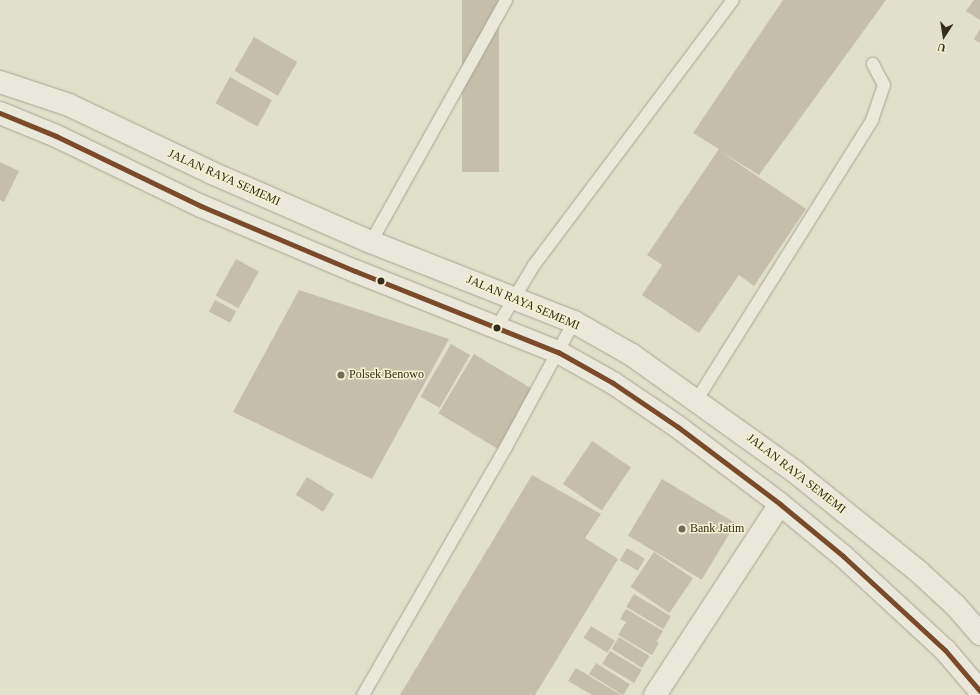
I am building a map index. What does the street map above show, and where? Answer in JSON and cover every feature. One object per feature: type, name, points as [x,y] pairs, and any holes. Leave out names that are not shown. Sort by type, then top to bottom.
[{"type":"main road","name":"JALAN RAYA SEMEMI","points":[[0,82],[69,105],[212,173],[371,242],[514,296],[574,322],[632,355],[794,471],[919,572],[956,606],[980,634]]},
{"type":"main road","points":[[0,113],[56,136],[201,206],[355,271],[558,352],[613,383],[678,427],[780,504],[842,556],[945,650],[980,691]]},
{"type":"main road","points":[[678,427],[696,401]]},
{"type":"main road","points":[[655,695],[780,504]]},
{"type":"lane","points":[[371,242],[506,0]]},
{"type":"lane","points":[[497,327],[514,296],[534,265],[734,0]]},
{"type":"lane","points":[[696,401],[872,120],[884,85],[872,64]]},
{"type":"lane","points":[[363,695],[574,322]]},
{"type":"building","points":[[462,0],[499,0],[499,172],[462,172]]},
{"type":"building","points":[[783,0],[886,0],[759,175],[720,151],[806,209],[754,286],[739,275],[699,333],[642,295],[662,265],[647,255],[719,149],[693,133]]},
{"type":"building","points":[[974,0],[980,0],[980,20],[966,11]]},
{"type":"building","points":[[980,29],[980,43],[974,39]]},
{"type":"building","points":[[254,37],[297,62],[278,96],[234,71]]},
{"type":"building","points":[[230,77],[272,100],[257,127],[215,103]]},
{"type":"building","points":[[0,162],[19,171],[4,202],[0,200]]},
{"type":"building","points":[[236,259],[259,272],[238,308],[216,296]]},
{"type":"building","name":"Polsek Benowo","points":[[299,290],[449,339],[372,479],[233,412]]},
{"type":"building","points":[[215,300],[236,311],[230,323],[209,311]]},
{"type":"building","points":[[451,344],[470,355],[440,408],[420,397]]},
{"type":"building","points":[[474,354],[533,390],[498,449],[438,413]]},
{"type":"building","points":[[592,441],[631,467],[602,510],[563,484]]},
{"type":"building","points":[[532,475],[601,514],[585,538],[618,559],[535,695],[400,695]]},
{"type":"building","points":[[307,477],[334,494],[323,512],[296,495]]},
{"type":"building","name":"Bank Jatim","points":[[662,479],[736,523],[702,580],[628,536]]},
{"type":"building","points":[[627,548],[645,559],[638,571],[620,560]]},
{"type":"building","points":[[654,552],[693,578],[669,613],[631,587]]},
{"type":"building","points":[[634,594],[671,616],[663,629],[626,607]]},
{"type":"building","points":[[626,609],[663,631],[657,641],[653,639],[659,643],[652,655],[618,635],[626,622],[620,619]]},
{"type":"building","points":[[591,626],[615,641],[607,653],[584,638]]},
{"type":"building","points":[[619,637],[650,656],[642,668],[612,649]]},
{"type":"building","points":[[610,651],[642,670],[634,683],[602,664]]},
{"type":"building","points":[[596,663],[630,684],[623,695],[589,674]]},
{"type":"building","points":[[576,668],[621,695],[592,695],[568,681]]},
{"type":"transit line","points":[[0,113],[56,136],[201,206],[355,271],[558,352],[613,383],[678,427],[780,504],[843,556],[945,650],[980,691]]},
{"type":"place","name":"Polsek Benowo","points":[[341,375]]},
{"type":"place","name":"Bank Jatim","points":[[682,529]]}]
